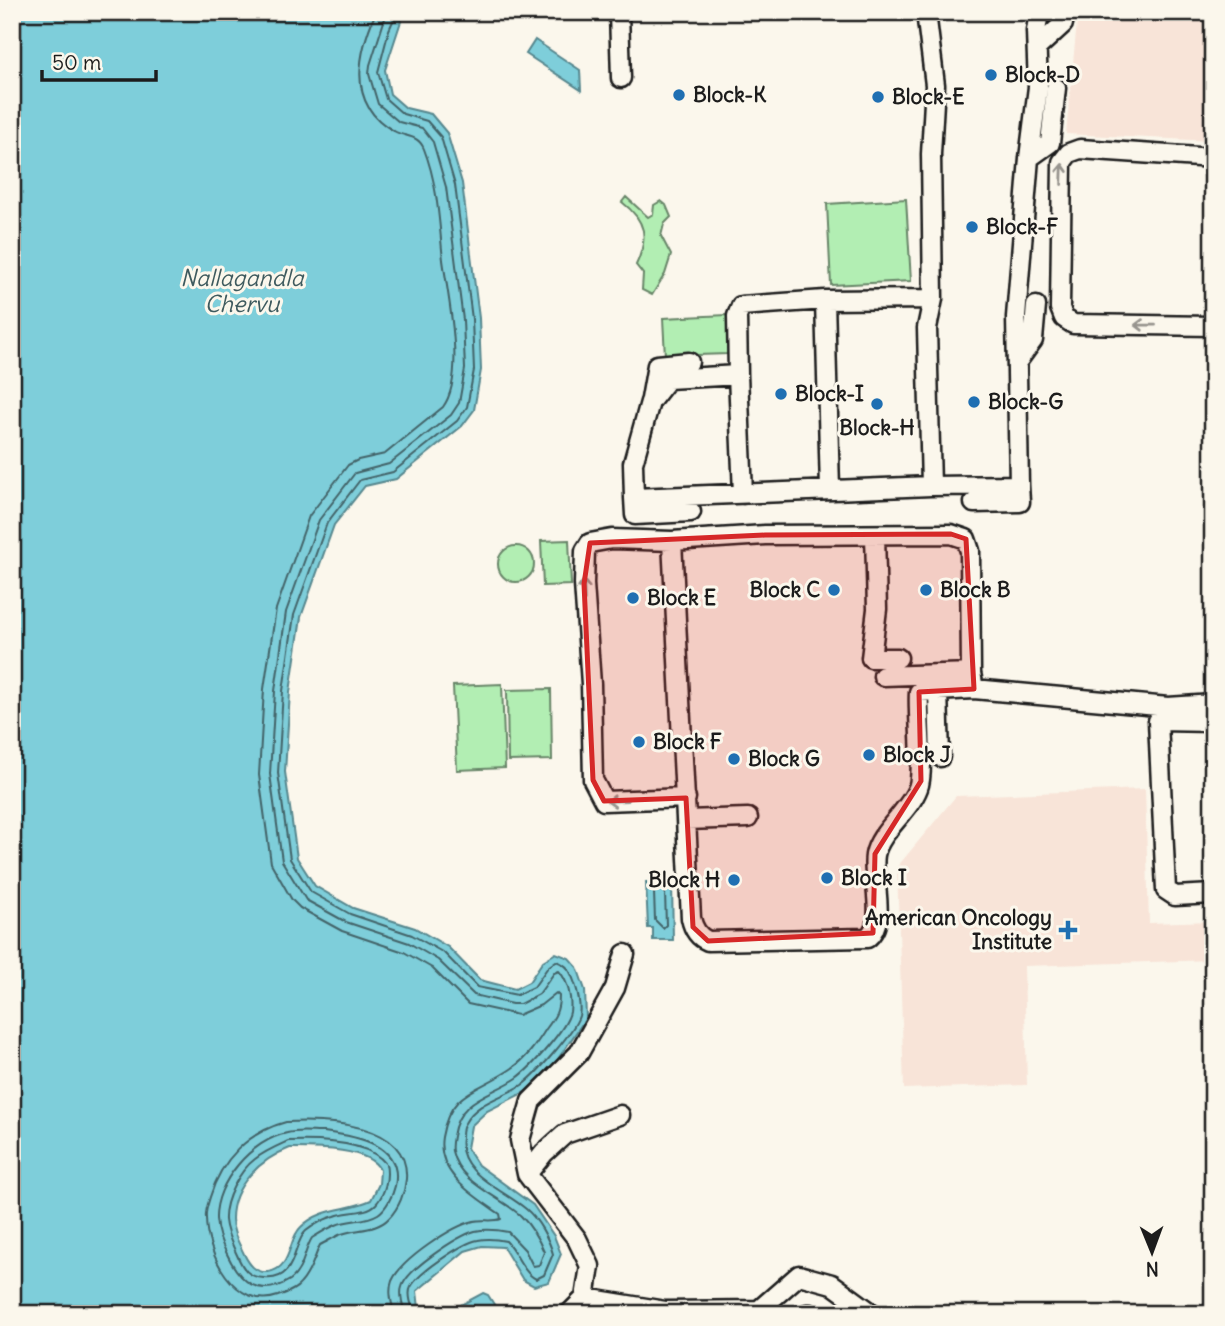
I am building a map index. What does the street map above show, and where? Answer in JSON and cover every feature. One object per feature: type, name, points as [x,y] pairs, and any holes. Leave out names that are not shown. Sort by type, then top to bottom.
[{"type":"street","points":[[619,12],[621,78]]},
{"type":"street","points":[[926,12],[935,85],[931,154],[933,299],[927,328],[931,486]]},
{"type":"street","points":[[974,503],[1020,502],[1017,362],[1019,268],[1038,87],[1036,31],[1039,12]]},
{"type":"street","points":[[1037,48],[1063,24],[1064,12]]},
{"type":"street","points":[[1029,158],[1050,143],[1056,88]]},
{"type":"street","points":[[1213,158],[1080,149],[1069,153],[1062,162],[1060,308],[1064,318],[1073,324],[1213,326]]},
{"type":"street","points":[[743,494],[737,316],[741,306],[825,300],[933,299]]},
{"type":"street","points":[[825,300],[830,490]]},
{"type":"street","points":[[1017,362],[1033,340],[1036,306]]},
{"type":"street","points":[[689,362],[657,365],[633,463],[635,515],[691,512]]},
{"type":"street","points":[[650,402],[668,379],[738,375]]},
{"type":"street","points":[[634,498],[1019,485]]},
{"type":"street","points":[[686,798],[604,801],[593,780],[591,684],[584,584],[585,551],[590,543],[612,539],[672,541],[765,535],[951,534],[966,539],[970,551],[973,681]]},
{"type":"street","points":[[875,535],[877,608],[872,658],[898,658]]},
{"type":"street","points":[[672,541],[691,918],[693,927],[702,939],[867,938],[873,933],[878,919],[875,854],[880,842],[912,801],[920,781],[919,692],[938,691],[973,681]]},
{"type":"street","points":[[883,676],[973,681],[1213,722]]},
{"type":"street","points":[[938,691],[940,757]]},
{"type":"street","points":[[1163,714],[1213,705]]},
{"type":"street","points":[[1163,714],[1166,890],[1175,896],[1207,900]]},
{"type":"street","points":[[687,820],[748,818]]},
{"type":"street","points":[[569,1314],[585,1298],[590,1266],[577,1238],[527,1174],[520,1140],[531,1101],[579,1053],[615,988],[625,954]]},
{"type":"street","points":[[527,1174],[544,1153],[565,1134],[620,1115]]},
{"type":"street","points":[[585,1298],[665,1311],[759,1310],[799,1275],[832,1284],[873,1314]]},
{"type":"highlighted area","points":[[951,534],[966,539],[974,689],[919,692],[921,781],[875,854],[873,933],[708,941],[693,927],[686,798],[604,801],[593,780],[584,584],[590,543],[765,535]]},
{"type":"shaded area","points":[[1078,12],[1213,12],[1213,141],[1066,134]]},
{"type":"shaded area","points":[[1145,789],[1149,923],[1213,921],[1213,960],[1024,966],[1027,1085],[904,1089],[897,867],[956,796]]},
{"type":"green space","points":[[626,197],[648,217],[653,214],[654,205],[661,201],[666,205],[671,217],[664,224],[661,236],[671,255],[665,274],[652,295],[642,290],[643,274],[636,265],[643,246],[643,230],[636,216],[622,202]]},
{"type":"green space","points":[[906,199],[911,281],[831,285],[827,204]]},
{"type":"green space","points":[[727,315],[728,354],[665,356],[663,318]]},
{"type":"green space","points":[[569,540],[571,585],[543,586],[541,541]]},
{"type":"green space","points":[[516,546],[529,551],[534,564],[529,577],[516,582],[503,577],[498,564],[503,551]]},
{"type":"green space","points":[[502,684],[505,768],[457,770],[453,686]]},
{"type":"green space","points":[[551,689],[552,760],[508,761],[507,690]]},
{"type":"water","name":"Nallagandla Chervu","points":[[12,12],[404,12],[385,70],[390,94],[406,108],[431,114],[447,133],[462,183],[479,318],[481,370],[474,410],[462,426],[396,479],[365,486],[334,525],[301,617],[290,692],[285,772],[297,858],[315,886],[353,908],[415,928],[448,947],[480,980],[515,989],[529,982],[543,961],[556,953],[569,958],[577,967],[585,990],[586,1018],[549,1072],[525,1092],[487,1111],[471,1126],[467,1148],[478,1165],[533,1205],[554,1236],[561,1254],[549,1282],[534,1286],[523,1280],[503,1247],[482,1246],[465,1251],[417,1291],[419,1308],[425,1314],[12,1314]],"holes":[[[290,1148],[340,1150],[365,1157],[374,1162],[380,1170],[379,1184],[371,1200],[317,1216],[309,1221],[297,1233],[282,1265],[268,1272],[259,1271],[248,1261],[234,1233],[233,1207],[250,1175],[269,1159]]]},
{"type":"water","points":[[535,40],[580,70],[581,90],[526,54]]},
{"type":"water","points":[[646,882],[672,882],[673,940],[653,940],[653,928],[648,928]]},
{"type":"water","points":[[483,1293],[488,1295],[500,1314],[444,1314]]},
{"type":"place","name":"Block-D","points":[[991,75]]},
{"type":"place","name":"Block-K","points":[[679,95]]},
{"type":"place","name":"Block-E","points":[[878,97]]},
{"type":"place","name":"Block-F","points":[[972,227]]},
{"type":"place","name":"Block-I","points":[[781,394]]},
{"type":"place","name":"Block-G","points":[[974,402]]},
{"type":"place","name":"Block-H","points":[[877,404]]},
{"type":"place","name":"Block C","points":[[834,590]]},
{"type":"place","name":"Block B","points":[[926,590]]},
{"type":"place","name":"Block E","points":[[633,598]]},
{"type":"place","name":"Block F","points":[[639,742]]},
{"type":"place","name":"Block J","points":[[869,755]]},
{"type":"place","name":"Block G","points":[[734,759]]},
{"type":"place","name":"Block I","points":[[827,878]]},
{"type":"place","name":"Block H","points":[[734,880]]},
{"type":"place","name":"American Oncology Institute","points":[[1068,930]]}]
